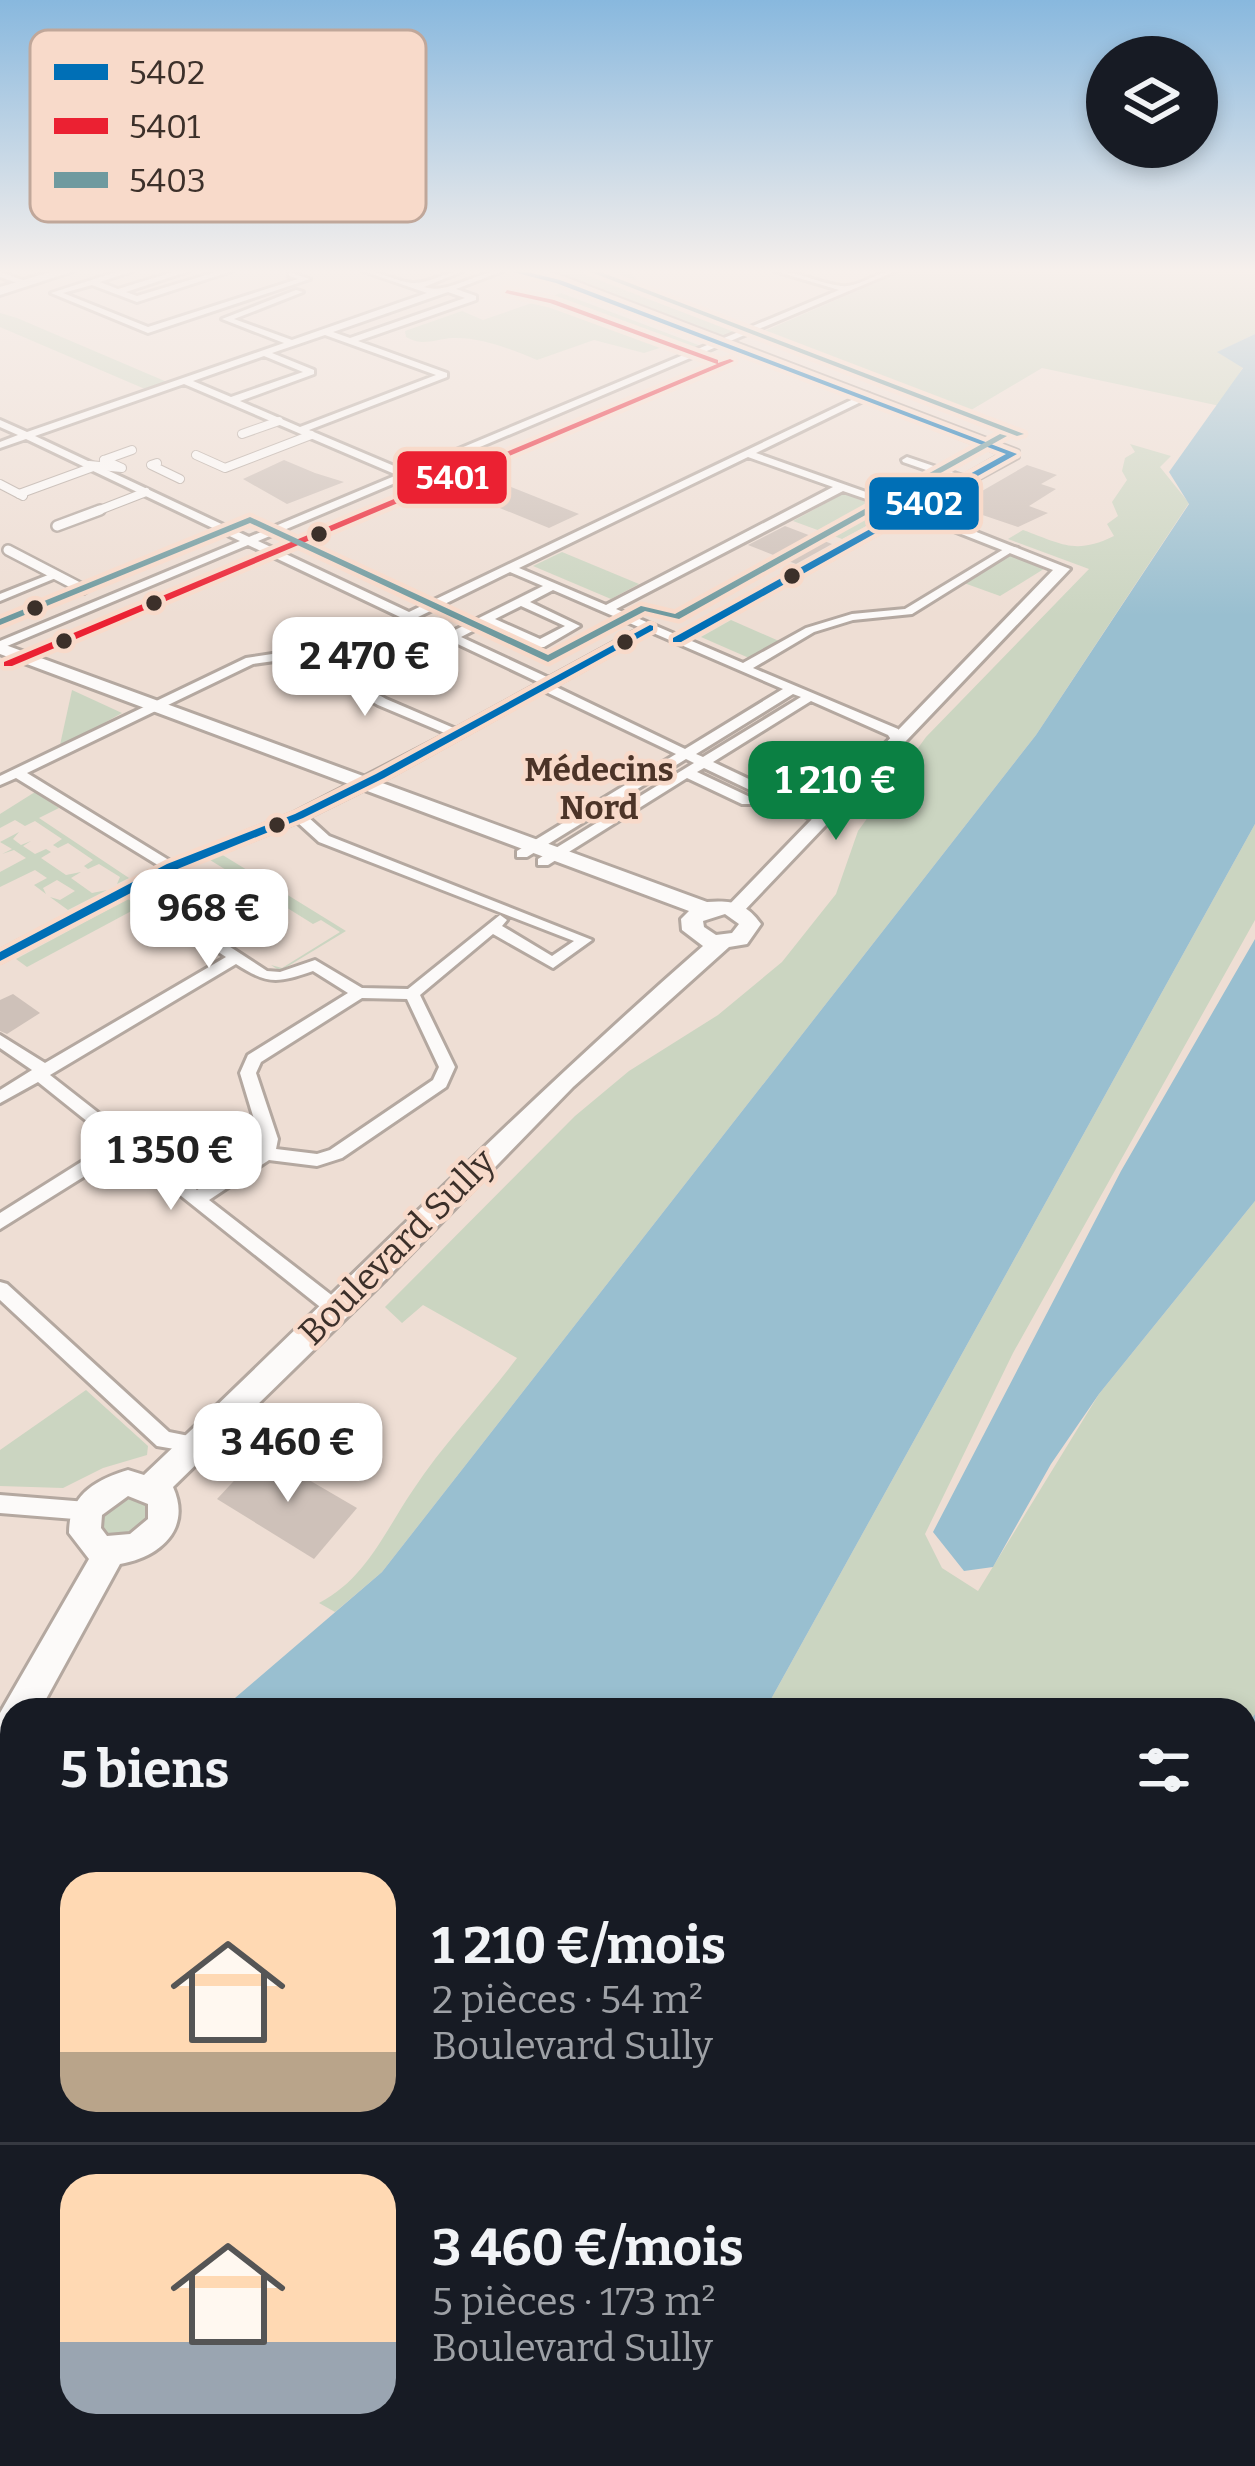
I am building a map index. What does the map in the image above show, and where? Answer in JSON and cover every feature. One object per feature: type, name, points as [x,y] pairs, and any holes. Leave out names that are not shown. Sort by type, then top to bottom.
[{"type":"main road","points":[[0,649],[540,854],[704,927],[739,939],[749,929],[747,918],[735,909],[704,927]]},
{"type":"main road","name":"Boulevard Sully","points":[[152,1487],[591,1056],[704,927]]},
{"type":"main road","points":[[115,1486],[152,1487],[165,1505],[160,1528],[138,1547],[110,1552],[90,1542],[86,1511],[115,1486]]},
{"type":"main road","points":[[28,1698],[110,1552]]},
{"type":"street","points":[[0,445],[170,386]]},
{"type":"street","points":[[196,386],[406,475]]},
{"type":"street","points":[[230,401],[270,386]]},
{"type":"street","points":[[196,455],[225,468],[416,386]]},
{"type":"street","points":[[0,649],[455,454],[442,449],[595,386]]},
{"type":"street","points":[[677,640],[1013,454],[840,386]]},
{"type":"street","points":[[0,782],[250,661],[343,648],[866,396]]},
{"type":"street","points":[[242,434],[279,421]]},
{"type":"street","points":[[0,423],[826,814]]},
{"type":"street","points":[[0,484],[21,495],[98,462],[122,468],[104,460],[132,450]]},
{"type":"street","points":[[735,909],[1063,566],[748,454]]},
{"type":"street","points":[[907,460],[965,480]]},
{"type":"street","points":[[158,463],[151,465],[180,479]]},
{"type":"street","points":[[607,609],[842,487]]},
{"type":"street","points":[[57,526],[146,492]]},
{"type":"street","points":[[745,668],[810,630],[848,618],[908,612],[1013,548]]},
{"type":"street","points":[[8,550],[83,590]]},
{"type":"street","points":[[511,568],[893,733],[899,740]]},
{"type":"street","points":[[0,598],[57,575]]},
{"type":"street","points":[[451,637],[552,586]]},
{"type":"street","points":[[485,619],[540,644],[574,626],[520,602]]},
{"type":"street","points":[[0,957],[171,867],[299,816],[359,786],[650,628]]},
{"type":"street","points":[[297,653],[382,702],[457,734]]},
{"type":"street","points":[[540,854],[792,689]]},
{"type":"street","points":[[540,854],[710,759],[809,697]]},
{"type":"street","points":[[687,772],[746,801]]},
{"type":"street","points":[[17,773],[171,867]]},
{"type":"street","points":[[299,816],[324,839],[585,940],[553,963],[492,927]]},
{"type":"street","points":[[130,888],[269,977],[315,965],[359,993],[412,994],[508,911]]},
{"type":"street","points":[[0,1097],[236,958]]},
{"type":"street","points":[[266,1154],[269,1139],[248,1073],[254,1059],[359,993]]},
{"type":"street","points":[[197,1199],[266,1154],[317,1160],[336,1154],[440,1083],[447,1067],[412,994]]},
{"type":"street","points":[[0,1040],[336,1309]]},
{"type":"street","points":[[0,1222],[125,1143]]},
{"type":"street","points":[[0,1289],[164,1440],[191,1444]]},
{"type":"street","points":[[0,1504],[86,1511]]},
{"type":"green space","points":[[894,386],[1011,386],[966,413]]},
{"type":"green space","points":[[1127,386],[1232,386],[1220,406]]},
{"type":"green space","points":[[1130,444],[1171,456],[1160,467],[1189,503],[1036,735],[382,1572],[335,1612],[319,1603],[362,1568],[425,1473],[517,1358],[423,1305],[402,1323],[385,1307],[575,1116],[629,1071],[718,1015],[782,962],[836,894],[858,831],[926,737],[1089,569],[1008,539],[1023,530],[1078,546],[1114,536],[1107,524],[1118,516],[1112,502],[1127,480],[1122,471],[1125,458],[1135,452]]},
{"type":"green space","points":[[844,493],[891,513],[842,539],[793,521]]},
{"type":"green space","points":[[562,552],[639,584],[611,599],[533,566]]},
{"type":"green space","points":[[1012,554],[1047,567],[1000,596],[964,583]]},
{"type":"green space","points":[[731,620],[779,641],[749,658],[701,637]]},
{"type":"green space","points":[[72,690],[122,713],[63,746],[60,745]]},
{"type":"green space","points":[[35,792],[59,808],[39,818],[129,878],[117,884],[120,877],[99,864],[88,869],[84,866],[93,860],[68,843],[58,848],[53,845],[62,839],[35,821],[25,826],[15,820],[0,828],[0,814]]},
{"type":"green space","points":[[1255,824],[1255,920],[1013,1353],[925,1534],[942,1568],[978,1591],[1099,1394],[1255,1201],[1255,1698],[772,1698]]},
{"type":"green space","points":[[19,832],[13,839],[21,845],[31,841],[23,846],[35,854],[51,852],[41,858],[66,875],[81,872],[71,878],[92,893],[107,890],[68,910],[50,897],[60,900],[75,891],[57,880],[43,888],[46,894],[34,885],[47,878],[35,870],[0,887],[0,872],[26,858],[14,850],[2,854],[12,849],[0,842]]},
{"type":"green space","points":[[221,854],[346,931],[280,971],[271,965],[282,968],[340,932],[321,920],[313,924],[210,860]]},
{"type":"green space","points":[[128,899],[139,907],[27,967],[16,959]]},
{"type":"green space","points":[[86,1390],[148,1446],[147,1455],[103,1468],[63,1488],[0,1486],[0,1450]]},
{"type":"green space","points":[[125,1492],[148,1500],[152,1514],[137,1536],[102,1539],[95,1512]]},
{"type":"water","points":[[1230,386],[1255,386],[1255,824],[772,1698],[235,1698],[382,1572],[1036,735],[1189,504],[1169,472]]},
{"type":"water","points":[[1255,939],[1255,1201],[1099,1394],[1051,1464],[993,1567],[964,1571],[933,1532],[1121,1171]]},
{"type":"building","points":[[284,460],[344,482],[287,504],[243,479]]},
{"type":"building","points":[[1027,465],[1057,475],[1041,484],[1056,489],[1029,506],[1048,513],[1018,527],[956,506]]},
{"type":"building","points":[[473,472],[579,514],[549,528],[443,485]]},
{"type":"building","points":[[785,526],[832,544],[796,564],[748,545]]},
{"type":"building","points":[[13,994],[40,1013],[7,1034],[0,1031],[0,1000]]},
{"type":"building","points":[[261,1452],[357,1508],[314,1559],[217,1499]]},
{"type":"transit line","name":"5401","points":[[8,664],[670,386]]},
{"type":"transit line","name":"5402","points":[[834,386],[1013,454]]},
{"type":"transit line","name":"5403","points":[[894,386],[1020,434]]},
{"type":"transit line","name":"5403","points":[[0,622],[250,520],[548,659],[644,608],[676,617],[1003,436]]},
{"type":"transit line","name":"5402","points":[[677,640],[1013,454]]},
{"type":"transit line","name":"5402","points":[[0,957],[171,867],[299,816],[380,776],[650,628]]},
{"type":"district","name":"Médecins Nord","points":[[599,789]]}]
